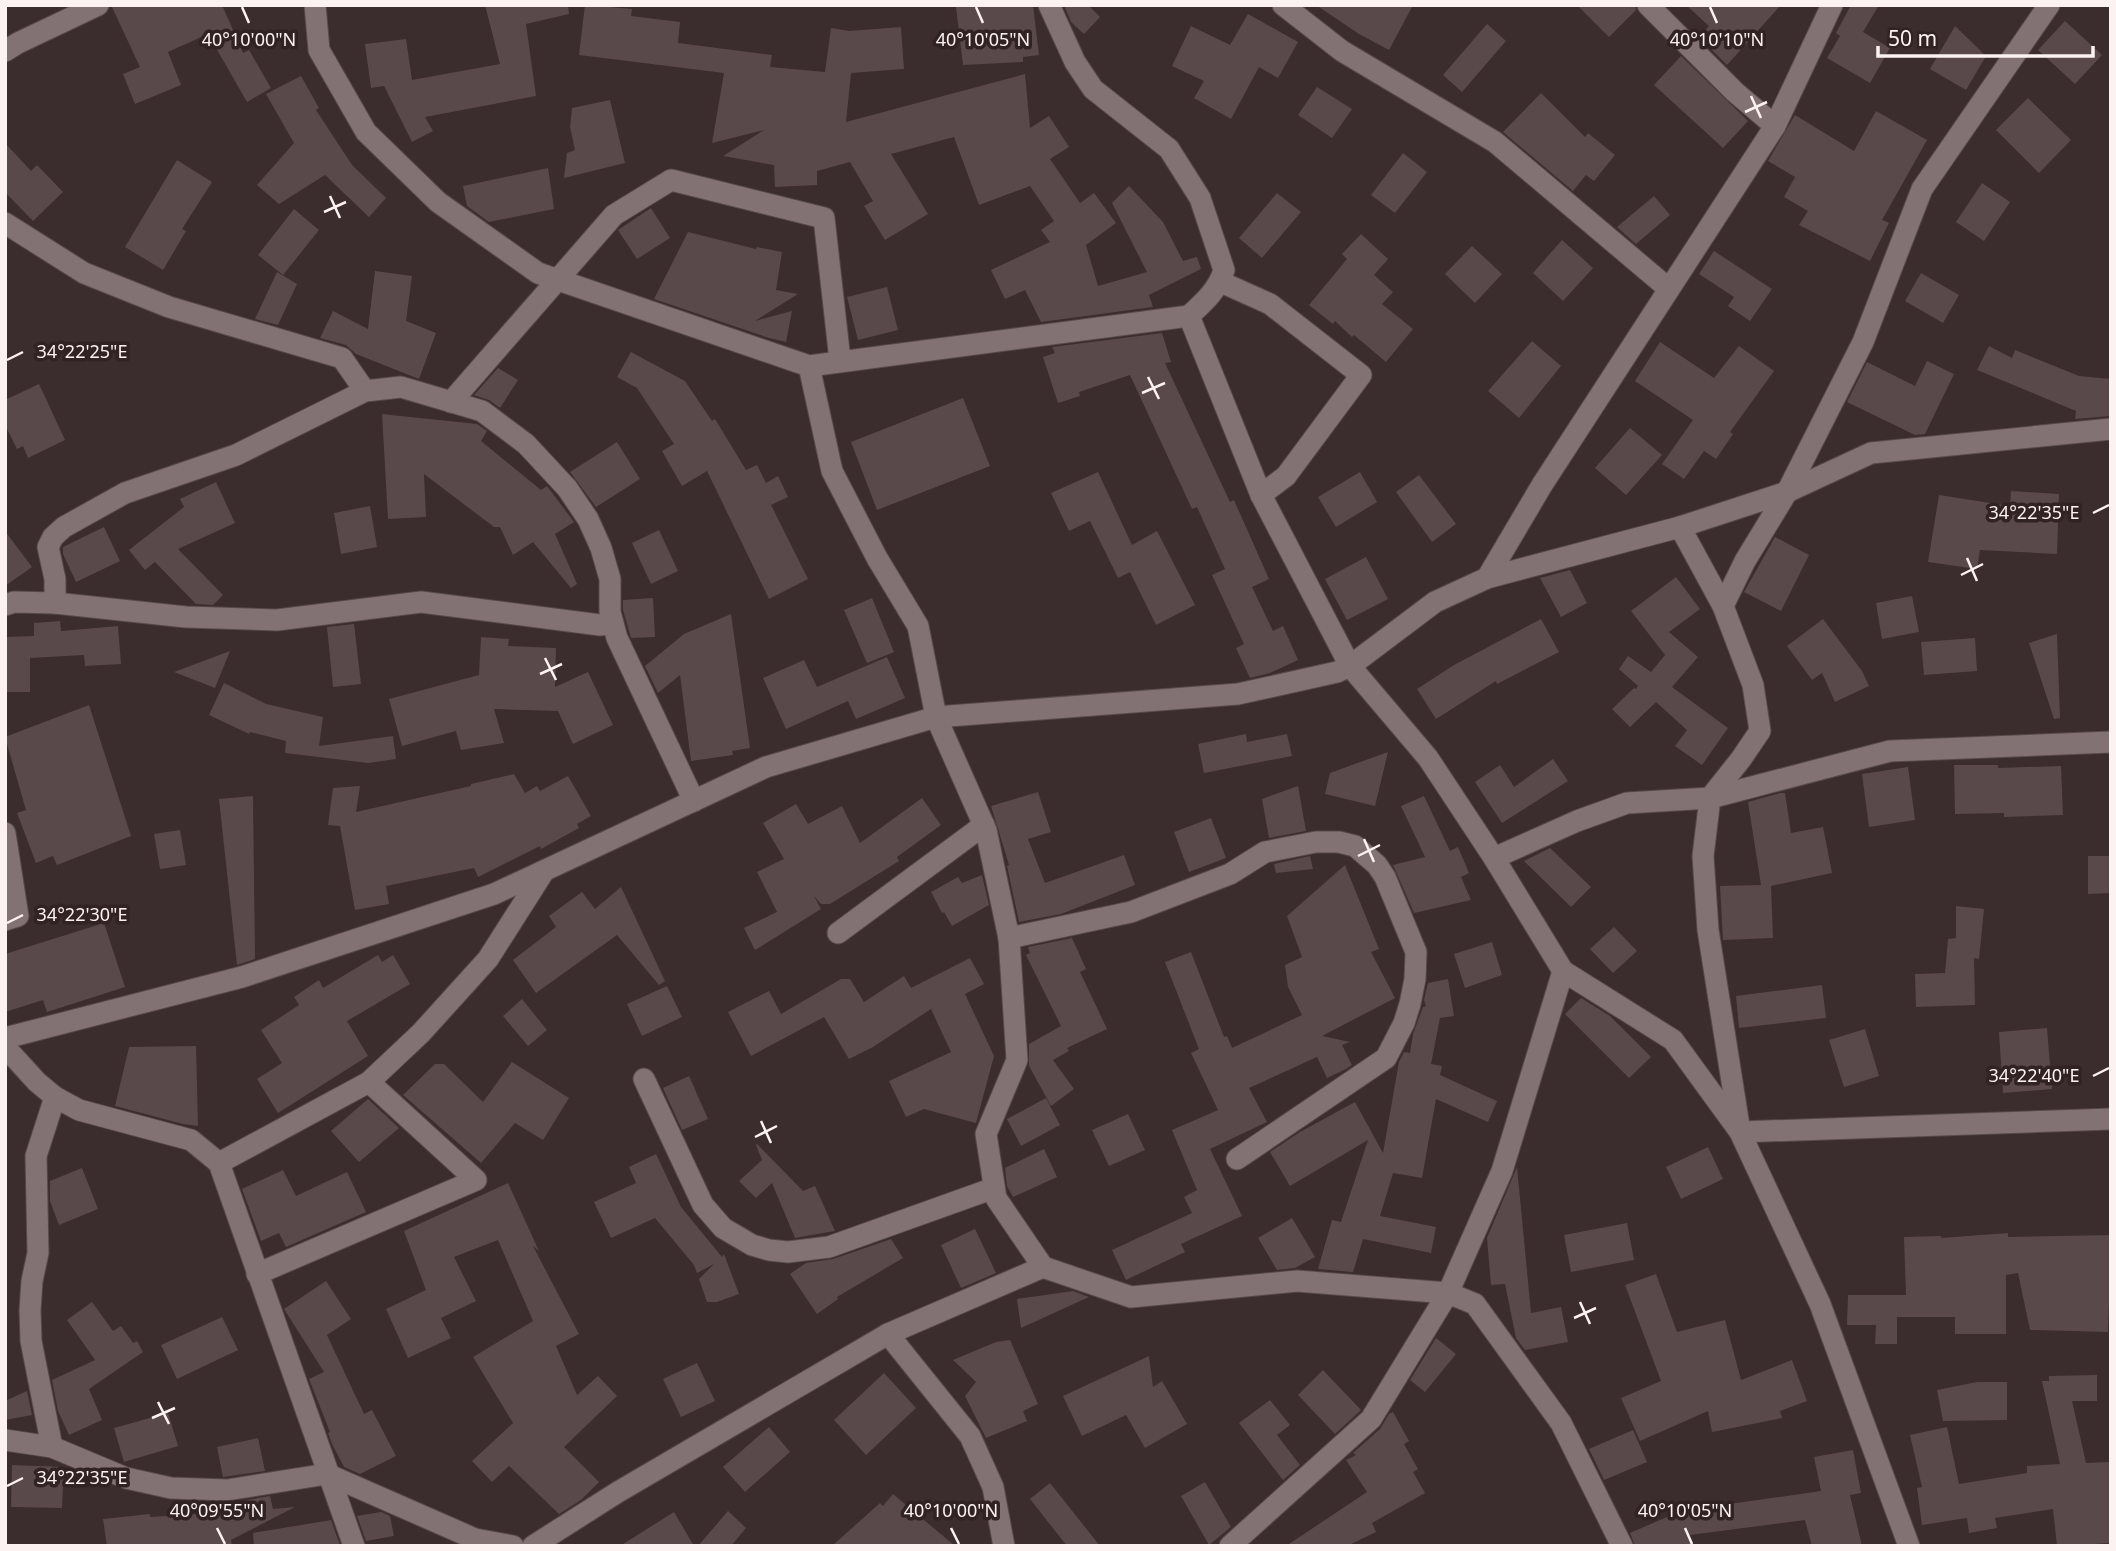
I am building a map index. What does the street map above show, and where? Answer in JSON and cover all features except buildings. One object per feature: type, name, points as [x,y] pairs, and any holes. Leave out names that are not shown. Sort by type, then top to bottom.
[{"type":"street","points":[[5,51],[98,5]]},
{"type":"street","points":[[315,5],[319,50],[366,132],[438,202],[538,273],[809,366],[1189,316],[1221,282],[1224,270],[1200,198],[1169,149],[1093,89],[1075,62],[1049,5]]},
{"type":"street","points":[[1283,5],[1342,51],[1495,142],[1669,289]]},
{"type":"street","points":[[1648,5],[1735,92],[1775,126]]},
{"type":"street","points":[[1488,578],[1542,485],[1775,126],[1832,5]]},
{"type":"street","points":[[1723,606],[1745,561],[1787,492],[1863,342],[1922,190],[2049,5]]},
{"type":"street","points":[[451,401],[614,215],[671,180],[824,218],[841,360]]},
{"type":"street","points":[[5,223],[96,278],[170,307],[342,358],[365,391]]},
{"type":"street","points":[[1221,282],[1270,304],[1361,376],[1286,477],[1261,495]]},
{"type":"street","points":[[1189,316],[1261,495],[1350,666],[1428,758],[1494,858],[1563,971],[1673,1040],[1740,1132],[1821,1304],[1909,1546]]},
{"type":"street","points":[[809,366],[832,471],[877,558],[918,626],[936,717],[985,825],[1009,938],[1017,1060],[986,1134],[996,1198],[1043,1267],[1131,1297],[1297,1281],[1448,1293],[1475,1304],[1561,1423],[1622,1546]]},
{"type":"street","points":[[55,603],[55,579],[48,547],[53,537],[64,527],[125,493],[236,455],[365,391],[401,387],[451,401],[482,411],[526,444],[567,488],[588,519],[601,548],[610,579],[612,624],[694,801]]},
{"type":"street","points":[[5,1038],[242,976],[494,894],[766,768],[936,717],[1238,694],[1337,672],[1350,666],[1435,602],[1488,578],[1680,527],[1787,492],[1871,453],[2111,429]]},
{"type":"street","points":[[1680,527],[1723,606],[1753,685],[1759,731],[1741,759],[1710,797],[1703,856],[1708,930],[1740,1132]]},
{"type":"street","points":[[5,605],[14,601],[55,603],[186,617],[277,620],[421,602],[600,625],[612,624]]},
{"type":"street","points":[[1494,858],[1577,821],[1627,803],[1710,797],[1889,751],[2111,742]]},
{"type":"street","points":[[838,933],[985,825]]},
{"type":"street","points":[[5,833],[19,916],[5,920]]},
{"type":"street","points":[[1009,938],[1131,912],[1230,874],[1265,852],[1316,842],[1339,842],[1355,846],[1377,865],[1385,877],[1416,952],[1415,979],[1400,1032],[1386,1058],[1237,1158]]},
{"type":"street","points":[[219,1163],[369,1082],[421,1032],[488,959],[544,871]]},
{"type":"street","points":[[1230,1546],[1371,1419],[1448,1293],[1502,1171],[1563,971]]},
{"type":"street","points":[[5,1047],[37,1082],[55,1097],[79,1110],[191,1140],[219,1163],[354,1546]]},
{"type":"street","points":[[644,1079],[703,1205],[723,1228],[752,1245],[788,1252],[829,1247],[994,1188]]},
{"type":"street","points":[[257,1274],[476,1180],[369,1082]]},
{"type":"street","points":[[52,1447],[31,1341],[30,1310],[38,1253],[36,1156],[55,1097]]},
{"type":"street","points":[[1740,1132],[2111,1119]]},
{"type":"street","points":[[533,1546],[618,1492],[888,1334],[1043,1267]]},
{"type":"street","points":[[888,1334],[970,1436],[993,1487],[1003,1546]]},
{"type":"street","points":[[5,1440],[52,1447],[126,1478],[172,1489],[227,1490],[327,1474],[475,1539],[513,1546]]}]
